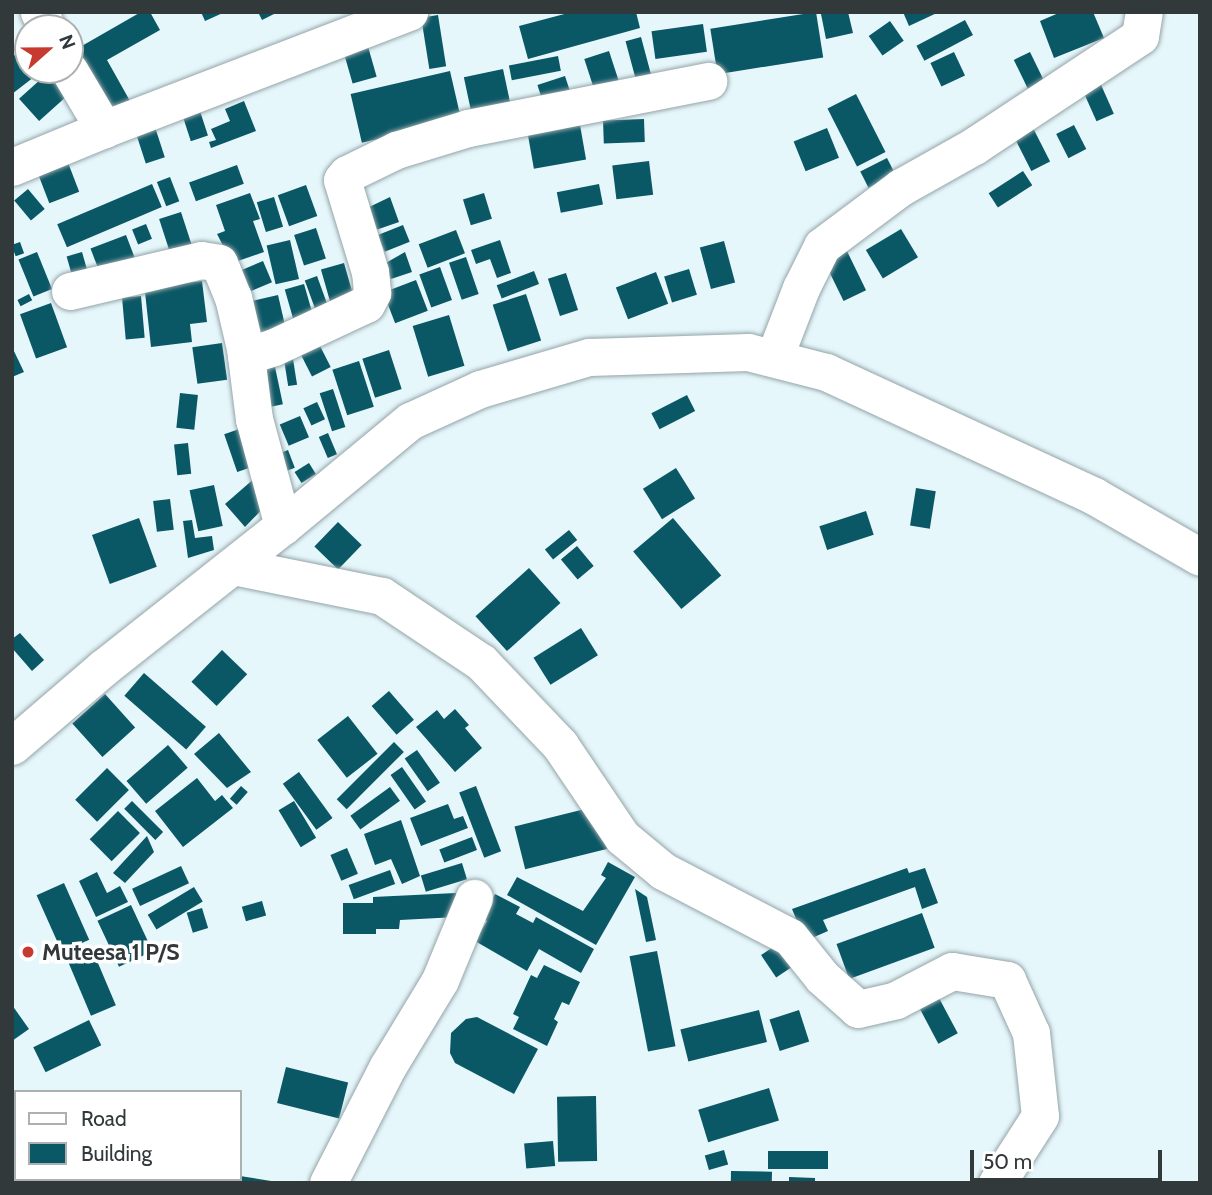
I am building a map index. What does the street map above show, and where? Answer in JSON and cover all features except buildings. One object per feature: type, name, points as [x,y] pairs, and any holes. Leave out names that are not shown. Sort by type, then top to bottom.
[{"type":"street","points":[[12,167],[409,12]]},
{"type":"street","points":[[774,358],[801,288],[822,246],[901,187],[974,146],[1140,36],[1144,12]]},
{"type":"street","points":[[246,356],[274,347],[366,304],[372,293],[370,272],[342,180],[347,174],[396,150],[468,128],[708,81]]},
{"type":"street","points":[[77,84],[104,129]]},
{"type":"street","points":[[70,292],[209,259],[219,263],[233,297],[246,356],[254,419],[283,526]]},
{"type":"street","points":[[12,746],[103,668],[283,526],[410,421],[480,388],[589,357],[748,352],[826,372],[1094,496],[1200,556]]},
{"type":"street","points":[[233,566],[382,596],[481,662],[560,746],[622,837],[663,871],[790,937],[822,976],[858,1009],[896,1000],[952,971],[1007,980],[1031,1033],[1040,1116],[997,1183]]},
{"type":"street","points":[[328,1183],[388,1066],[440,980],[474,898]]},
{"type":"place","name":"Muteesa 1 P/S","points":[[28,952]]}]
